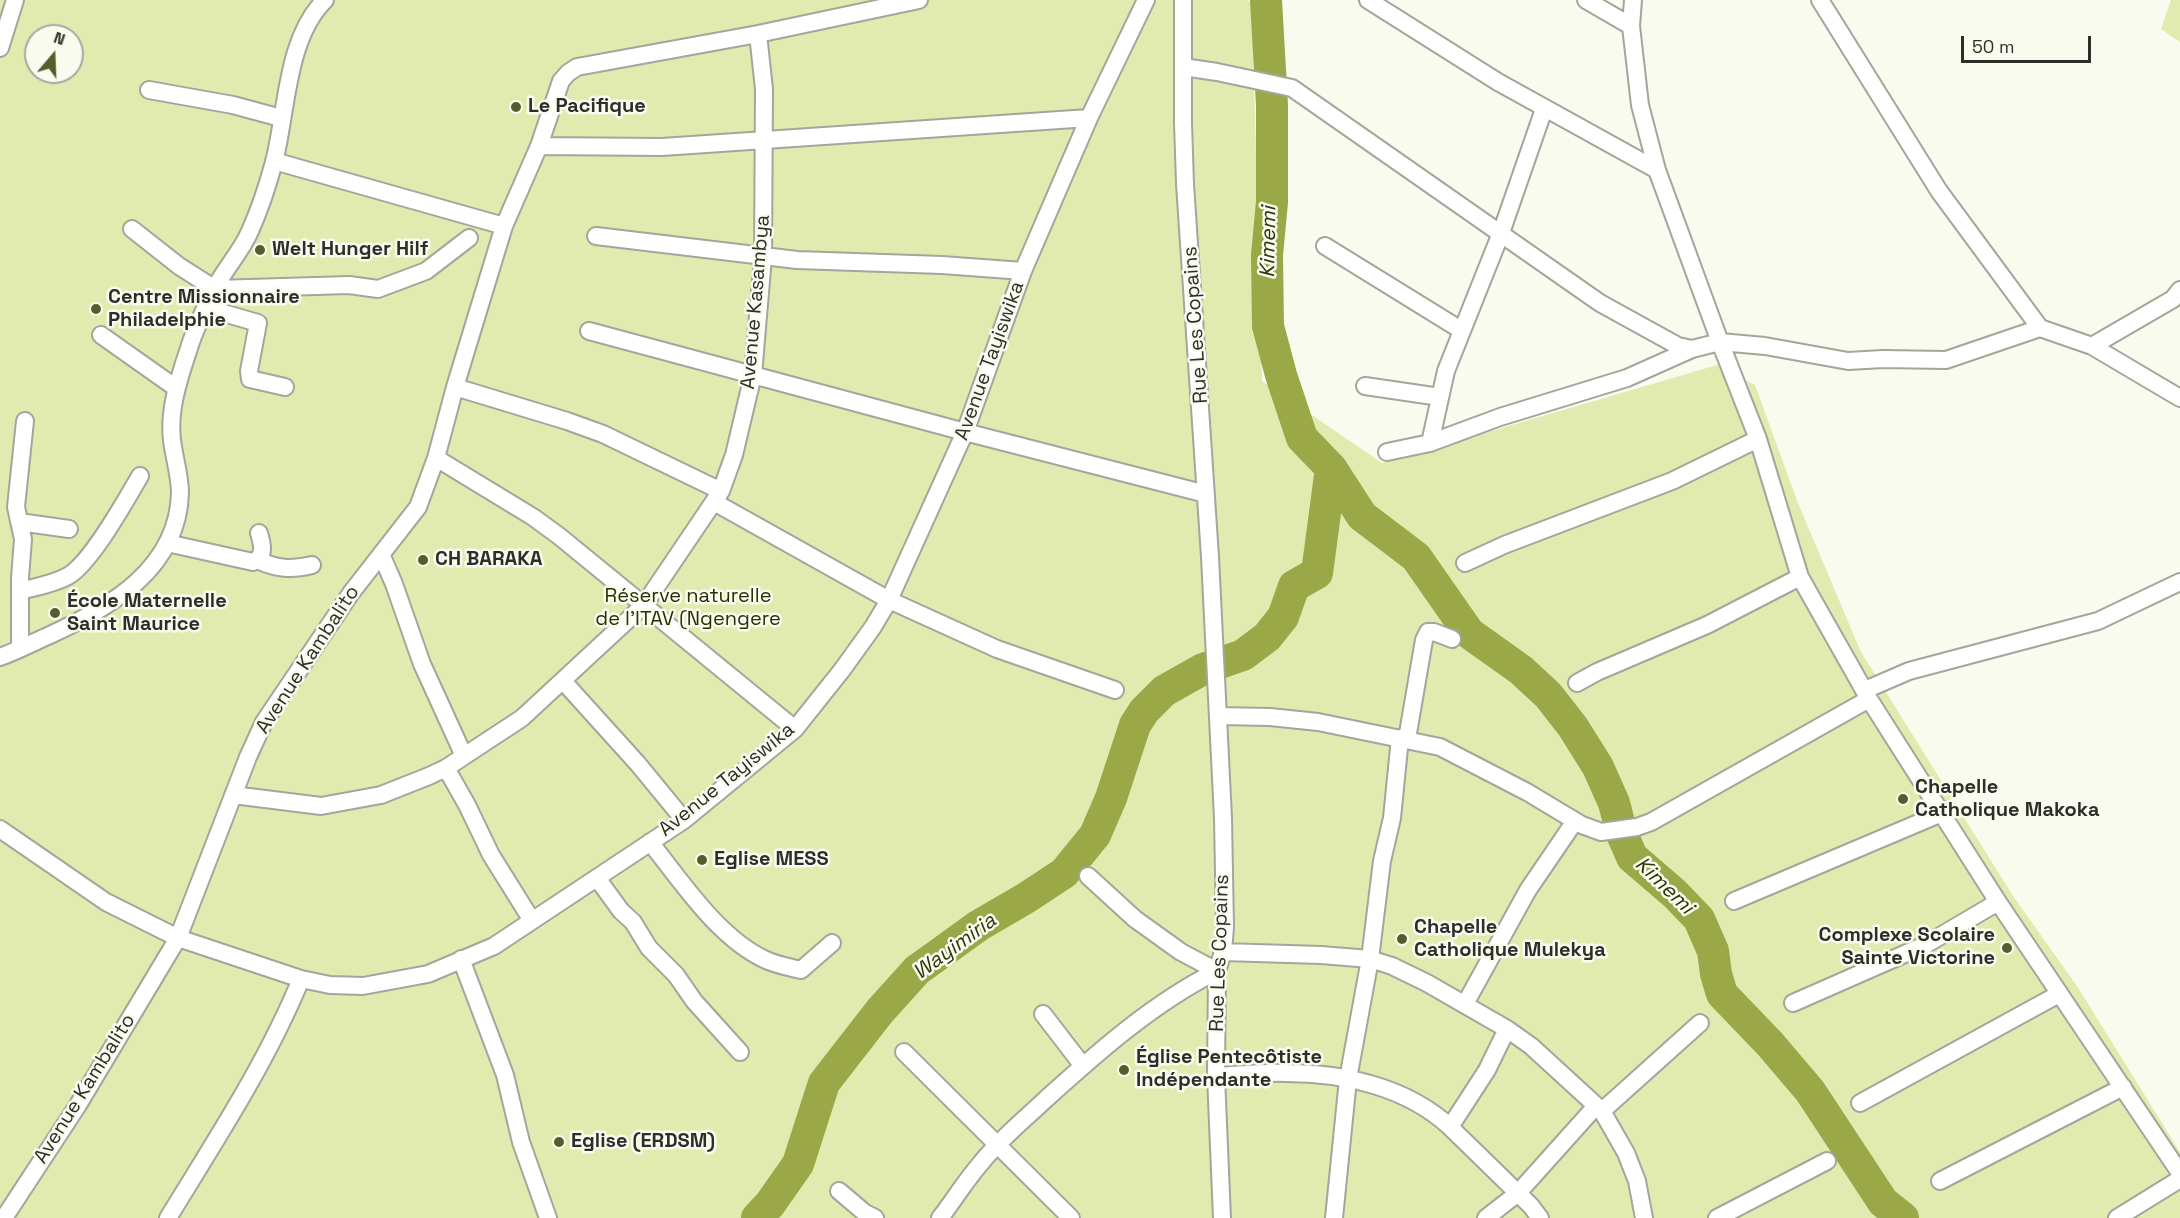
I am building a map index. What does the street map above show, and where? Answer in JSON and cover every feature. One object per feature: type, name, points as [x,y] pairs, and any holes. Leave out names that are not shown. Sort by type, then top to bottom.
[{"type":"street","points":[[0,48],[15,0]]},
{"type":"street","points":[[0,657],[74,624],[119,597],[148,572],[177,524],[180,492],[171,437],[176,388],[192,340],[215,289],[250,232],[274,161],[285,91],[305,27],[325,0]]},
{"type":"street","points":[[758,34],[919,0]]},
{"type":"street","name":"Avenue Tayiswika","points":[[0,829],[106,902],[178,938],[301,979],[330,985],[363,986],[428,974],[494,945],[684,820],[795,729],[842,670],[889,600],[965,432],[1023,271],[1089,118],[1146,0]]},
{"type":"street","name":"Rue Les Copains","points":[[1184,0],[1185,184],[1219,716],[1225,927],[1223,952],[1217,971],[1216,1076],[1219,1217]]},
{"type":"street","points":[[1368,0],[1498,82],[1657,170]]},
{"type":"street","points":[[1586,0],[1631,26]]},
{"type":"street","points":[[1633,0],[1631,26],[1640,105],[1657,170],[1758,439],[1800,577],[1867,695],[1998,902],[2180,1173]]},
{"type":"street","points":[[1820,0],[1940,191],[2040,328],[2092,346],[2180,398]]},
{"type":"street","name":"Avenue Kambalito","points":[[4,1218],[78,1105],[178,938],[264,722],[308,655],[418,507],[436,458],[504,226],[539,146],[561,81],[577,67],[758,34]]},
{"type":"street","name":"Avenue Kasambya","points":[[233,795],[321,806],[381,795],[446,768],[522,718],[644,605],[718,497],[734,455],[753,375],[763,257],[764,89],[758,34]]},
{"type":"street","points":[[1183,67],[1251,78],[1292,88],[1600,303],[1658,336],[1678,346],[1692,349]]},
{"type":"street","points":[[149,90],[233,105],[281,118]]},
{"type":"street","points":[[1430,443],[1446,371],[1501,233],[1544,109]]},
{"type":"street","points":[[539,146],[662,147],[1089,118]]},
{"type":"street","points":[[274,161],[504,226]]},
{"type":"street","points":[[132,230],[179,266],[215,289],[349,285],[378,289],[426,271],[469,238]]},
{"type":"street","points":[[596,236],[797,260],[942,265],[1023,271]]},
{"type":"street","points":[[1325,246],[1461,330]]},
{"type":"street","points":[[2092,346],[2173,299],[2180,290]]},
{"type":"street","points":[[206,308],[258,323],[249,371],[250,379],[285,387]]},
{"type":"street","points":[[1387,452],[1430,443],[1500,417],[1627,378],[1692,349],[1720,342],[1765,346],[1848,361],[1946,360],[2040,328]]},
{"type":"street","points":[[589,331],[1206,494]]},
{"type":"street","points":[[101,335],[176,388]]},
{"type":"street","points":[[1365,386],[1440,397]]},
{"type":"street","points":[[455,387],[603,434],[718,497],[889,600],[997,649],[1115,690]]},
{"type":"street","points":[[20,648],[23,539],[16,507],[25,422]]},
{"type":"street","points":[[1465,563],[1504,545],[1672,481],[1758,439]]},
{"type":"street","points":[[436,458],[533,517],[795,729]]},
{"type":"street","points":[[20,591],[68,576],[84,563],[141,476]]},
{"type":"street","points":[[19,522],[69,529]]},
{"type":"street","points":[[258,560],[262,553],[259,533]]},
{"type":"street","points":[[167,543],[253,562],[258,560],[281,568],[312,565]]},
{"type":"street","points":[[381,554],[425,672],[464,756]]},
{"type":"street","points":[[1577,683],[1597,672],[1707,625],[1800,577]]},
{"type":"street","points":[[1219,716],[1270,717],[1318,722],[1440,747],[1601,832],[1637,827],[1686,802],[1909,671],[2098,621],[2180,582]]},
{"type":"street","points":[[1334,1218],[1348,1079],[1370,959],[1382,861],[1424,640],[1428,632],[1452,639]]},
{"type":"street","points":[[563,681],[638,764],[684,820]]},
{"type":"street","points":[[446,768],[491,855],[531,920]]},
{"type":"street","points":[[1734,901],[1942,813]]},
{"type":"street","points":[[1465,1004],[1528,890],[1575,820]]},
{"type":"street","points":[[650,842],[705,911],[739,944],[764,959],[780,966],[801,970],[832,943]]},
{"type":"street","points":[[1088,876],[1135,919],[1181,952],[1217,971]]},
{"type":"street","points":[[597,878],[621,911],[633,922],[649,948],[676,975],[694,1001],[740,1052]]},
{"type":"street","points":[[1793,1003],[1925,945],[1998,902]]},
{"type":"street","points":[[1223,952],[1370,959],[1392,966],[1507,1029],[1531,1046],[1599,1108],[1629,1162],[1636,1181],[1644,1218]]},
{"type":"street","points":[[461,959],[505,1075],[521,1142],[548,1218]]},
{"type":"street","points":[[940,1218],[996,1145],[1083,1066],[1154,1009],[1191,984],[1217,971]]},
{"type":"street","points":[[168,1218],[237,1106],[286,1016],[301,979]]},
{"type":"street","points":[[1860,1103],[2059,994]]},
{"type":"street","points":[[1043,1014],[1083,1066]]},
{"type":"street","points":[[1486,1218],[1518,1193],[1599,1108],[1700,1023]]},
{"type":"street","points":[[1450,1126],[1487,1070],[1507,1029]]},
{"type":"street","points":[[904,1052],[1071,1218]]},
{"type":"street","points":[[1216,1076],[1284,1072],[1348,1079],[1373,1084],[1418,1102],[1450,1126],[1540,1218]]},
{"type":"street","points":[[1940,1181],[2123,1087]]},
{"type":"street","points":[[1717,1218],[1827,1161]]},
{"type":"street","points":[[2117,1218],[2180,1179]]},
{"type":"street","points":[[839,1191],[865,1213],[875,1218]]},
{"type":"green space","name":"Réserve naturelle de l'ITAV (Ngengere","points":[[0,0],[1247,0],[1252,3],[1262,381],[1382,463],[1717,365],[1755,385],[1798,503],[1861,652],[2013,896],[2077,986],[2180,1152],[2180,1218],[0,1218]]},
{"type":"green space","points":[[2171,0],[2180,0],[2180,42],[2161,29]]},
{"type":"waterway","name":"Kimemi","points":[[1266,0],[1272,105],[1272,202],[1267,255],[1268,326],[1302,438],[1331,468],[1362,516],[1416,557],[1469,633],[1521,670],[1548,695],[1573,727],[1598,767],[1614,803],[1622,834],[1632,857],[1675,894],[1699,919],[1713,951],[1722,994],[1770,1044],[1810,1091],[1883,1202],[1903,1218]]},
{"type":"waterway","name":"Wayimiria","points":[[757,1218],[770,1204],[798,1164],[824,1083],[880,1011],[917,970],[978,926],[1064,873],[1095,835],[1111,798],[1135,725],[1144,711],[1164,691],[1203,669],[1243,655],[1267,637],[1283,617],[1294,586],[1317,573],[1331,468]]},
{"type":"place","name":"Le Pacifique","points":[[516,107]]},
{"type":"place","name":"Welt Hunger Hilf","points":[[260,250]]},
{"type":"place","name":"Centre Missionnaire Philadelphie","points":[[96,309]]},
{"type":"place","name":"CH BARAKA","points":[[423,560]]},
{"type":"place","name":"École Maternelle Saint Maurice","points":[[55,613]]},
{"type":"place","name":"Chapelle Catholique Makoka","points":[[1903,799]]},
{"type":"place","name":"Eglise MESS","points":[[702,860]]},
{"type":"place","name":"Chapelle Catholique Mulekya","points":[[1402,939]]},
{"type":"place","name":"Complexe Scolaire Sainte Victorine","points":[[2007,948]]},
{"type":"place","name":"Église Pentecôtiste Indépendante","points":[[1124,1070]]},
{"type":"place","name":"Eglise (ERDSM)","points":[[559,1142]]}]
